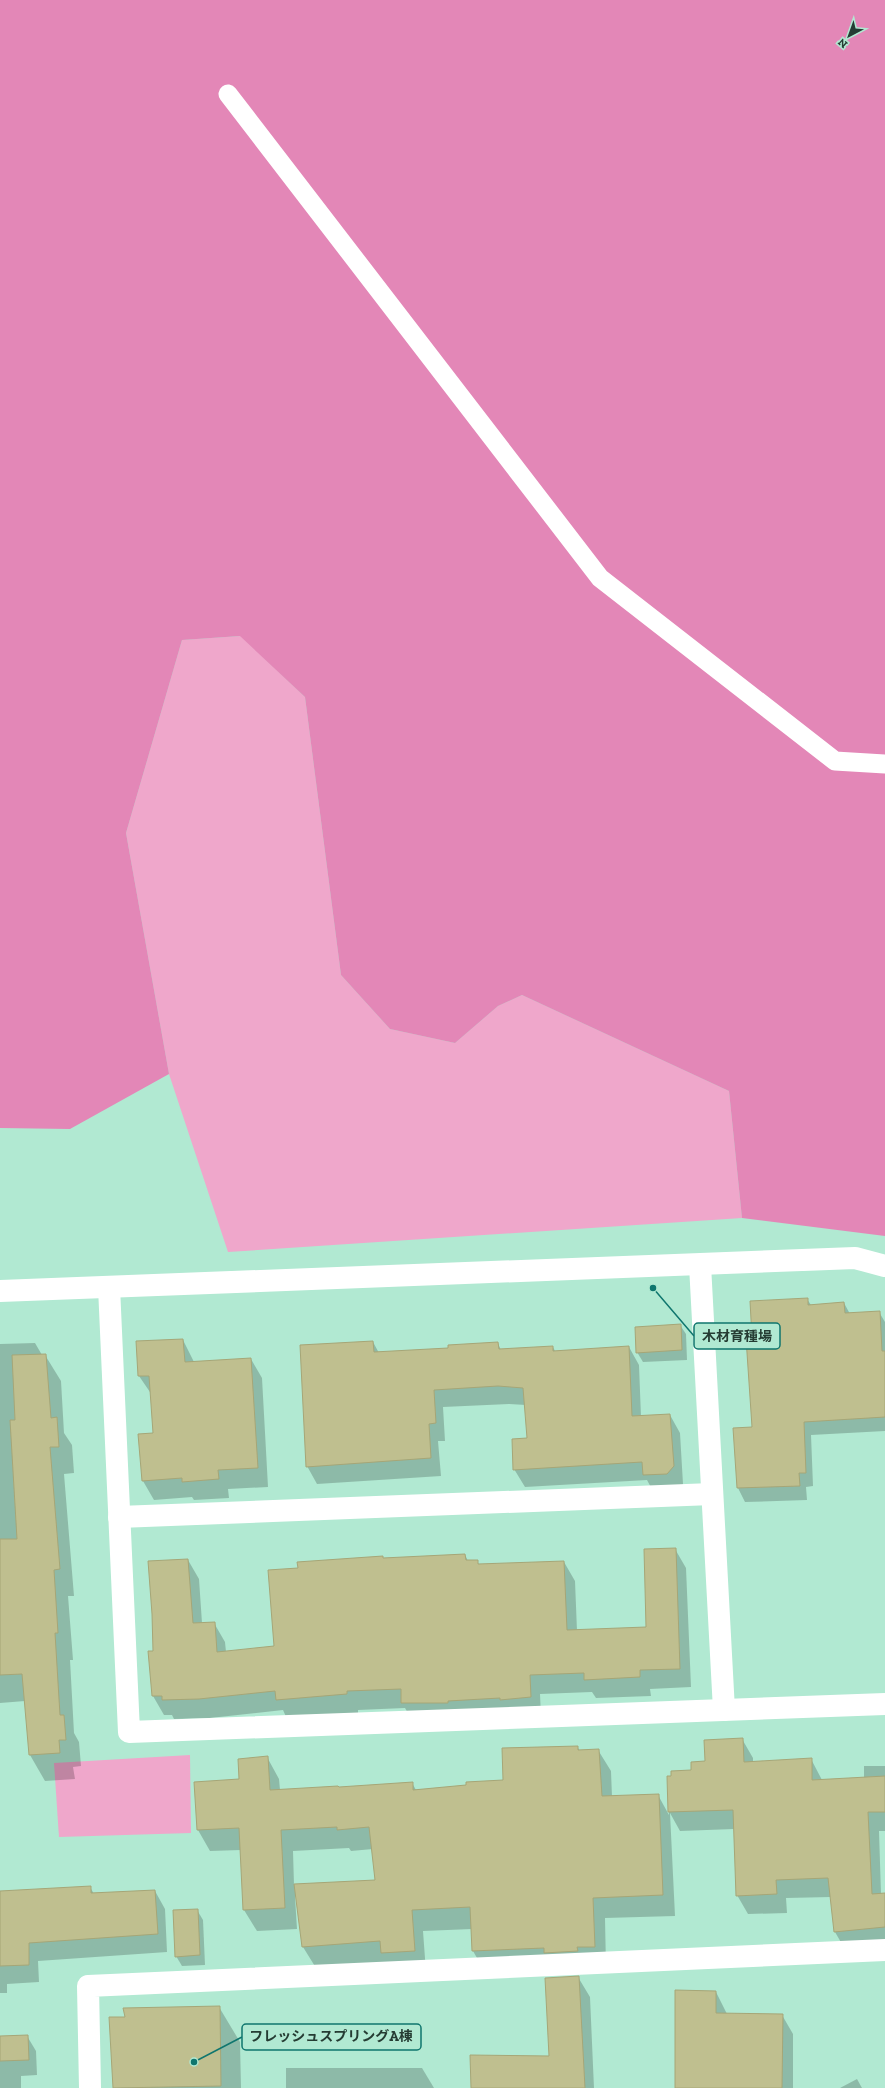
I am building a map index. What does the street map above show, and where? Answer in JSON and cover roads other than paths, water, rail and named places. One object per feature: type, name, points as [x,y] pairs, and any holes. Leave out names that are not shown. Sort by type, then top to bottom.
[{"type":"street","points":[[0,1291],[855,1258],[885,1266]]},
{"type":"street","points":[[700,1265],[724,1710]]},
{"type":"street","points":[[108,1287],[129,1732],[885,1704]]},
{"type":"street","points":[[119,1517],[712,1494]]},
{"type":"street","points":[[90,2088],[88,1986],[885,1950]]},
{"type":"lane","points":[[228,94],[600,578],[835,761],[885,764]]},
{"type":"place","name":"木材育種場","points":[[653,1288]]},
{"type":"place","name":"フレッシュスプリングA棟","points":[[194,2062]]}]
